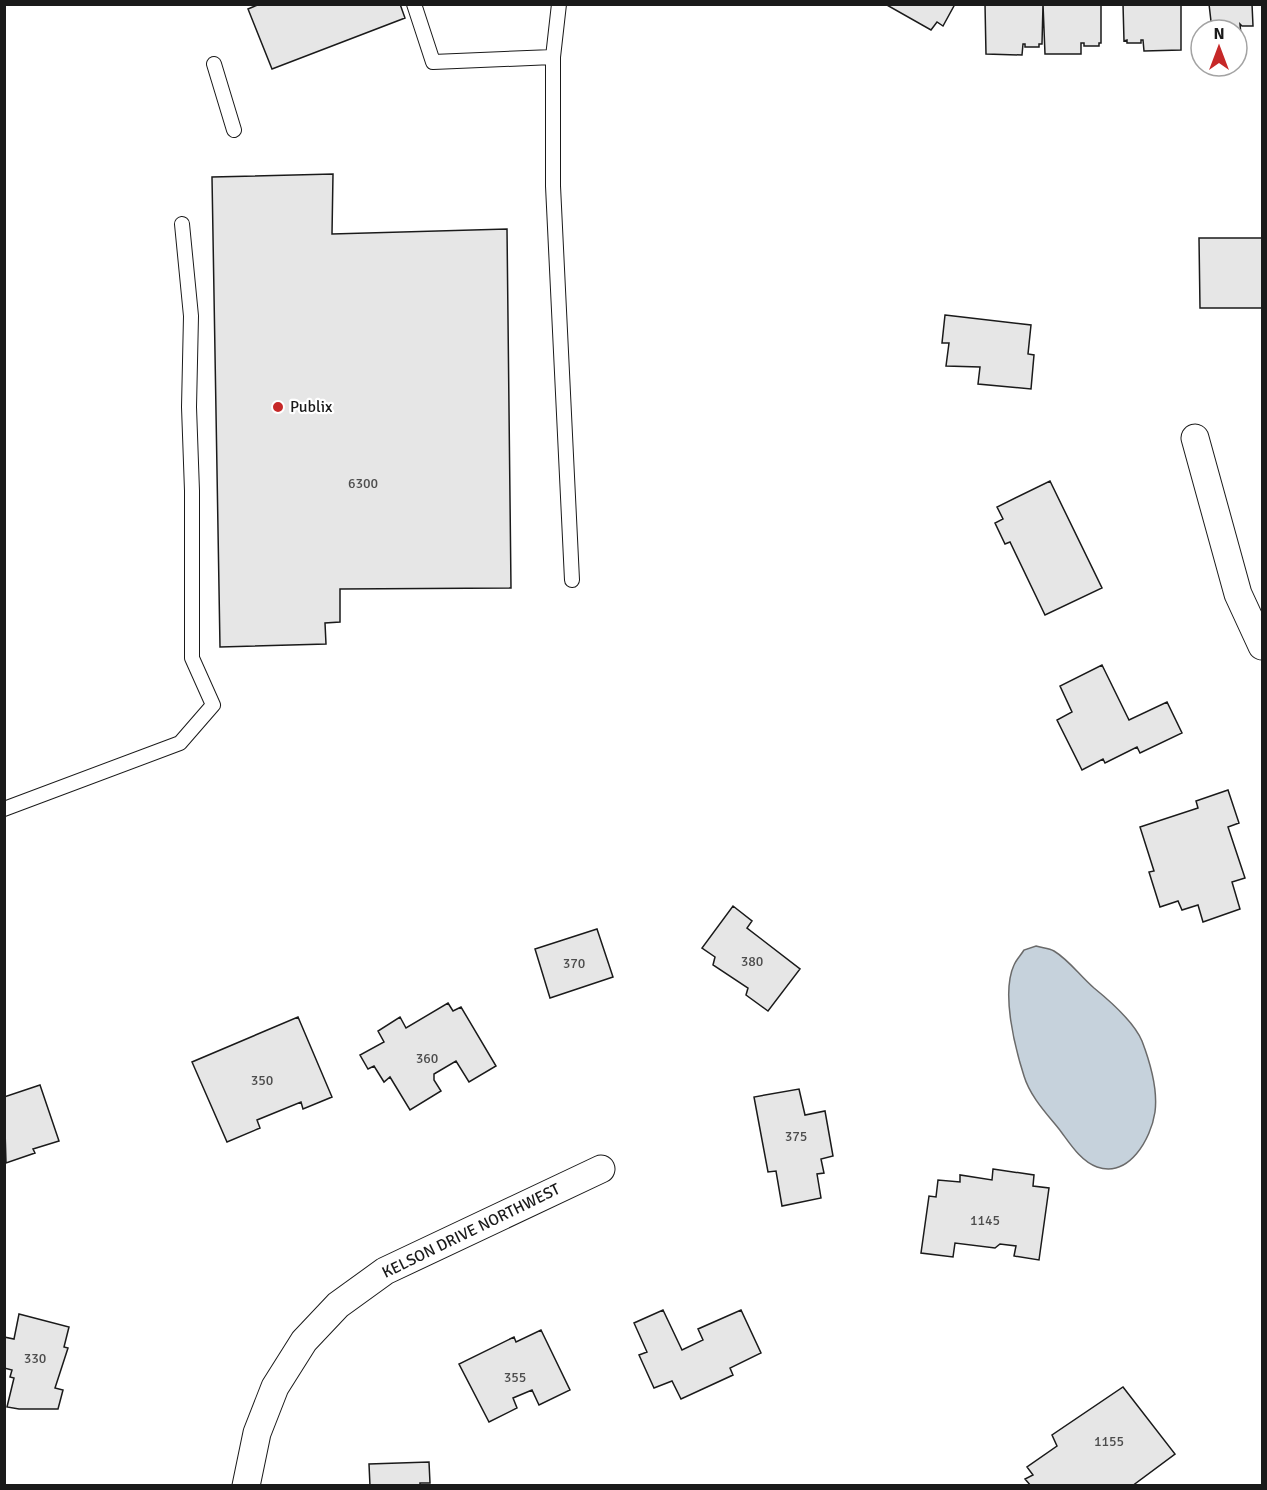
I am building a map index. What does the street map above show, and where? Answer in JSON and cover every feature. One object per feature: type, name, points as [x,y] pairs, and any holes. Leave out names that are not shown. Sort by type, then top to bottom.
[{"type":"street","points":[[1195,438],[1238,594],[1263,646]]},
{"type":"street","name":"KELSON DRIVE NORTHWEST","points":[[246,1485],[257,1433],[275,1387],[304,1341],[338,1305],[385,1271],[601,1169]]},
{"type":"lane","points":[[414,4],[433,62],[553,57]]},
{"type":"lane","points":[[559,4],[553,57],[553,186],[572,580]]},
{"type":"lane","points":[[214,64],[234,130]]},
{"type":"lane","points":[[4,809],[180,743],[213,705],[192,657],[192,491],[189,407],[191,316],[182,224]]},
{"type":"shaded area","points":[[1036,946],[1052,950],[1065,959],[1121,1012],[1142,1041],[1154,1085],[1156,1103],[1153,1123],[1136,1154],[1119,1167],[1109,1169],[1097,1167],[1080,1156],[1039,1104],[1027,1083],[1013,1036],[1009,990],[1010,977],[1016,961],[1024,950]]},
{"type":"building","points":[[260,4],[400,4],[405,18],[272,69],[248,9]]},
{"type":"building","points":[[885,4],[955,4],[943,26],[937,22],[931,30]]},
{"type":"building","points":[[985,4],[1043,4],[1042,44],[1039,44],[1039,47],[1025,47],[1023,44],[1022,55],[986,54]]},
{"type":"building","points":[[1043,4],[1101,4],[1101,43],[1099,46],[1084,46],[1084,43],[1081,43],[1081,54],[1045,54]]},
{"type":"building","points":[[1123,4],[1181,4],[1181,50],[1144,51],[1143,40],[1141,43],[1124,41]]},
{"type":"building","points":[[1209,4],[1252,4],[1253,26],[1249,26],[1249,18],[1211,18]]},
{"type":"building","points":[[333,174],[332,234],[507,229],[511,588],[340,589],[340,622],[325,623],[326,644],[220,647],[212,177]]},
{"type":"building","points":[[1199,238],[1262,238],[1262,308],[1200,308]]},
{"type":"building","points":[[945,315],[1031,325],[1028,354],[1034,355],[1031,389],[978,384],[980,367],[946,366],[949,343],[942,343]]},
{"type":"building","points":[[1050,481],[1102,588],[1045,615],[1010,542],[1005,544],[995,523],[1003,519],[997,507]]},
{"type":"building","points":[[1102,665],[1129,720],[1167,702],[1182,733],[1140,753],[1137,747],[1105,763],[1103,759],[1082,770],[1057,720],[1072,712],[1060,686]]},
{"type":"building","points":[[1228,790],[1239,823],[1228,827],[1245,878],[1232,882],[1240,909],[1203,922],[1198,905],[1182,910],[1178,901],[1160,907],[1149,872],[1154,871],[1140,827],[1198,808],[1196,801]]},
{"type":"building","points":[[733,906],[752,921],[747,928],[800,969],[768,1011],[746,995],[748,988],[713,965],[715,957],[702,948]]},
{"type":"building","points":[[597,929],[613,977],[550,998],[535,949]]},
{"type":"building","points":[[448,1003],[453,1011],[461,1007],[496,1066],[469,1082],[456,1061],[434,1074],[434,1080],[441,1091],[410,1110],[390,1077],[384,1082],[374,1066],[368,1069],[360,1055],[384,1042],[378,1031],[400,1017],[406,1028]]},
{"type":"building","points":[[298,1017],[332,1097],[303,1109],[301,1102],[257,1120],[260,1128],[227,1142],[192,1062]]},
{"type":"building","points":[[40,1085],[59,1141],[33,1149],[35,1153],[6,1163],[4,1097]]},
{"type":"building","points":[[799,1089],[805,1115],[825,1111],[833,1156],[821,1159],[824,1173],[817,1174],[821,1198],[782,1206],[776,1171],[768,1172],[754,1097]]},
{"type":"building","points":[[993,1169],[1034,1175],[1033,1186],[1049,1188],[1039,1260],[1014,1256],[1016,1246],[1000,1244],[995,1248],[955,1243],[953,1257],[921,1253],[929,1196],[936,1197],[938,1180],[960,1182],[960,1175],[992,1180]]},
{"type":"building","points":[[663,1310],[682,1350],[703,1340],[698,1329],[741,1310],[761,1353],[730,1368],[733,1375],[681,1399],[672,1381],[654,1388],[639,1355],[647,1352],[634,1323]]},
{"type":"building","points":[[19,1314],[69,1327],[64,1347],[68,1348],[55,1388],[63,1390],[58,1409],[7,1407],[14,1378],[10,1377],[12,1370],[4,1368],[4,1337],[14,1339]]},
{"type":"building","points":[[541,1330],[570,1390],[539,1405],[532,1390],[513,1398],[517,1408],[489,1422],[459,1364],[514,1337],[516,1342]]},
{"type":"building","points":[[1123,1387],[1175,1454],[1132,1486],[1031,1486],[1025,1479],[1033,1475],[1027,1467],[1057,1446],[1052,1435]]},
{"type":"building","points":[[429,1462],[430,1483],[420,1483],[420,1486],[370,1486],[369,1464]]},
{"type":"place","name":"Publix","points":[[278,407]]}]
